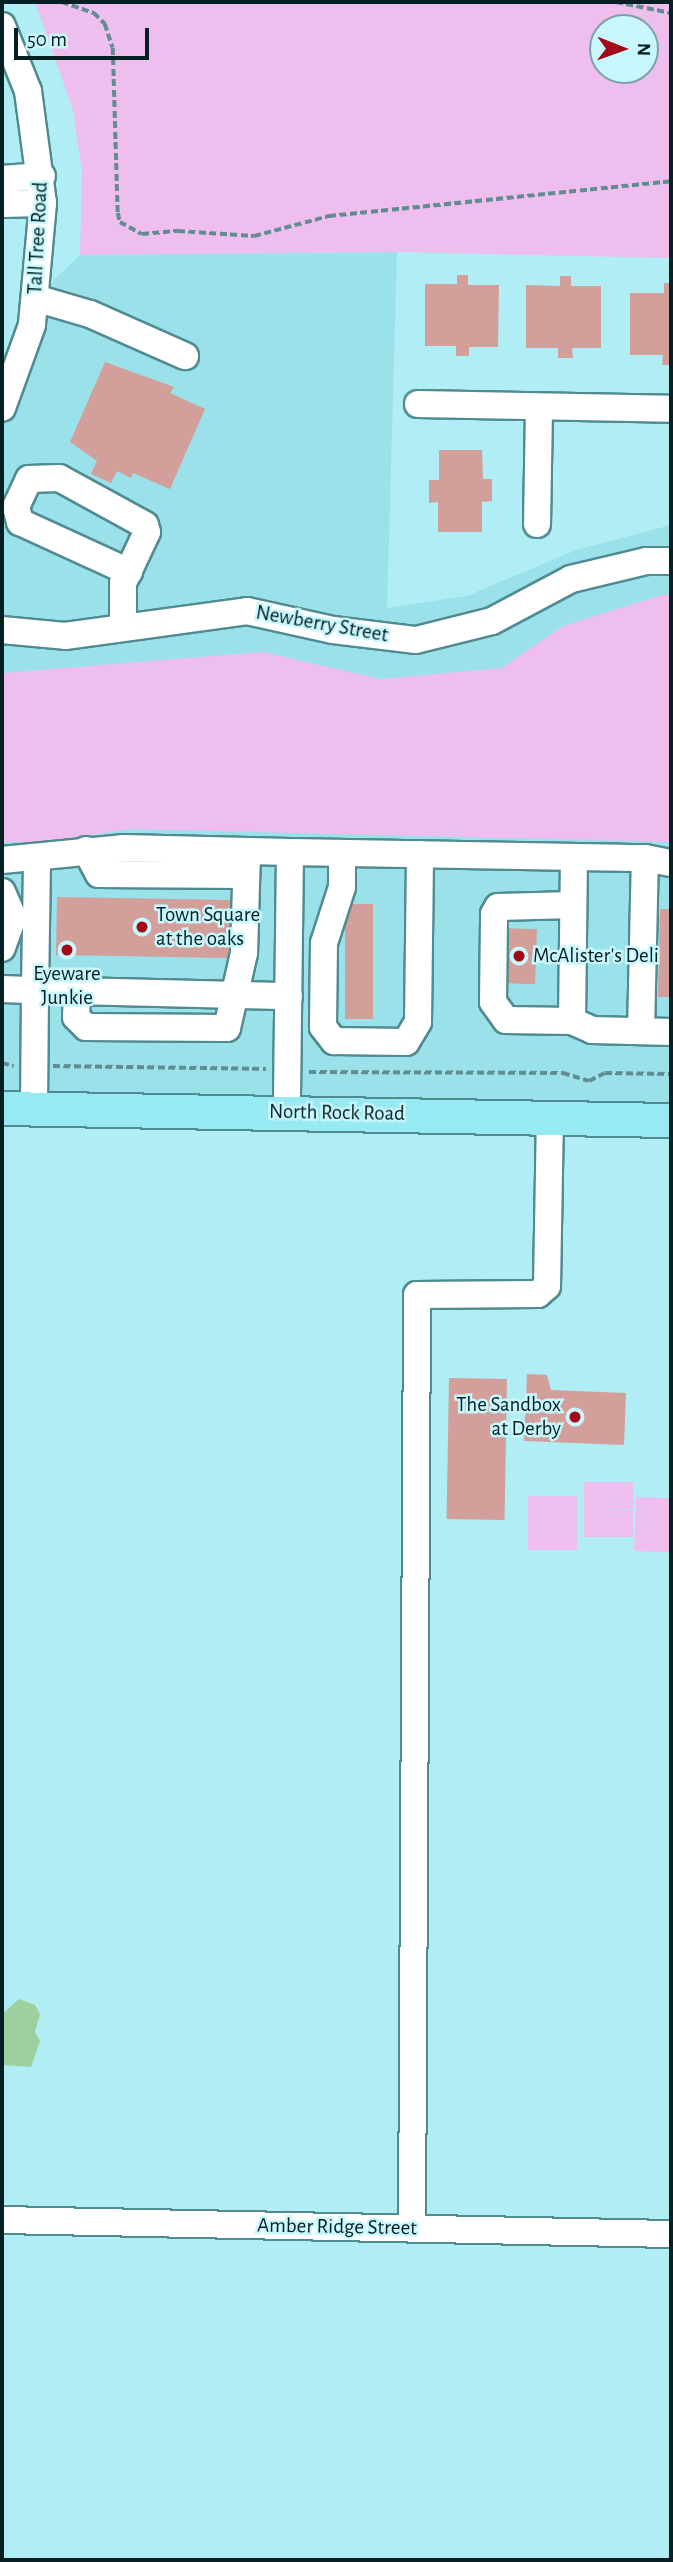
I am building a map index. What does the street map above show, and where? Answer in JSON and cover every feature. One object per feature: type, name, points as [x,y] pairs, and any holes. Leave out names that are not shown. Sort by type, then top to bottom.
[{"type":"main road","name":"North Rock Road","points":[[18,1108],[671,1120]]},
{"type":"street","name":"Tall Tree Road","points":[[2,26],[28,91],[42,176],[43,203],[32,325],[2,408]]},
{"type":"street","points":[[2,179],[42,176]]},
{"type":"street","points":[[2,204],[43,203]]},
{"type":"street","points":[[35,298],[81,311],[185,356]]},
{"type":"street","points":[[418,404],[671,409]]},
{"type":"street","points":[[537,524],[539,407]]},
{"type":"street","points":[[124,628],[123,583],[129,572],[147,532],[145,524],[59,478],[29,479],[12,485],[20,522],[129,572]]},
{"type":"street","name":"Newberry Street","points":[[2,630],[65,636],[247,611],[333,630],[416,640],[492,621],[571,579],[646,561],[671,561]]},
{"type":"street","points":[[2,860],[37,859],[86,850],[246,863],[290,852],[645,858],[671,863]]},
{"type":"street","points":[[287,1112],[290,852]]},
{"type":"street","points":[[342,853],[342,887],[324,943],[323,1027],[334,1041],[394,1042],[405,1042],[418,1022],[421,854]]},
{"type":"street","points":[[572,1021],[574,857]]},
{"type":"street","points":[[641,1031],[645,858]]},
{"type":"street","points":[[18,1108],[34,1065],[37,859]]},
{"type":"street","points":[[77,990],[76,1017],[86,1027],[221,1030],[231,1019],[244,953],[246,863]]},
{"type":"street","points":[[2,892],[13,917],[2,948]]},
{"type":"street","points":[[573,905],[498,907],[493,1002],[506,1020],[572,1021],[592,1030],[671,1032]]},
{"type":"street","points":[[2,989],[289,996]]},
{"type":"street","points":[[412,2228],[417,1295],[538,1294],[547,1286],[550,1118]]},
{"type":"street","name":"Amber Ridge Street","points":[[2,2220],[671,2234]]},
{"type":"path","points":[[62,2],[94,13],[105,24],[116,77],[118,213],[120,222],[142,234],[178,231],[254,236],[329,216],[671,181]]},
{"type":"path","points":[[616,2],[671,13]]},
{"type":"path","points":[[2,1063],[288,1072],[563,1073],[589,1081],[605,1073],[671,1074]]},
{"type":"shaded area","points":[[35,2],[671,2],[671,258],[397,252],[80,255],[82,172],[73,110]]},
{"type":"shaded area","points":[[397,252],[387,608],[467,596],[576,550],[671,525],[671,1120],[2,1108],[2,408],[35,298],[80,255]]},
{"type":"shaded area","points":[[662,595],[671,595],[671,842],[129,829],[50,842],[2,842],[2,673],[263,652],[380,679],[502,668],[563,626]]},
{"type":"shaded area","points":[[584,1482],[633,1482],[633,1509],[603,1509],[633,1510],[633,1537],[584,1537]]},
{"type":"shaded area","points":[[528,1496],[577,1496],[577,1550],[528,1550]]},
{"type":"shaded area","points":[[636,1497],[671,1498],[669,1552],[634,1551]]},
{"type":"shaded area","points":[[19,1999],[35,2005],[40,2014],[35,2032],[40,2041],[31,2067],[2,2065],[2,2014]]},
{"type":"building","points":[[457,275],[468,275],[468,285],[499,285],[498,347],[469,347],[469,356],[456,356],[456,346],[425,346],[425,284],[457,284]]},
{"type":"building","points":[[560,276],[571,276],[571,286],[601,286],[601,348],[572,348],[573,358],[558,358],[558,348],[526,348],[526,285],[560,286]]},
{"type":"building","points":[[664,283],[671,283],[671,365],[662,365],[663,355],[630,355],[630,293],[664,293]]},
{"type":"building","points":[[105,362],[174,387],[170,393],[205,409],[170,489],[133,473],[131,478],[117,471],[111,483],[91,474],[97,461],[70,442]]},
{"type":"building","points":[[439,450],[482,450],[483,479],[492,479],[492,501],[482,502],[482,532],[438,532],[438,502],[429,503],[429,480],[439,480]]},
{"type":"building","name":"Town Square at the oaks","points":[[57,897],[230,900],[229,958],[56,955]]},
{"type":"building","points":[[345,904],[373,904],[373,1019],[345,1019]]},
{"type":"building","points":[[660,909],[671,909],[671,997],[658,997]]},
{"type":"building","name":"McAlister's Deli","points":[[503,928],[537,929],[535,984],[501,983]]},
{"type":"building","name":"The Sandbox at Derby","points":[[527,1374],[547,1375],[551,1390],[626,1393],[624,1445],[524,1441]]},
{"type":"building","points":[[449,1378],[507,1379],[505,1520],[447,1519]]},
{"type":"place","name":"Town Square at the oaks","points":[[142,927]]},
{"type":"place","name":"Eyeware Junkie","points":[[67,950]]},
{"type":"place","name":"McAlister's Deli","points":[[519,956]]},
{"type":"place","name":"The Sandbox at Derby","points":[[575,1417]]}]
